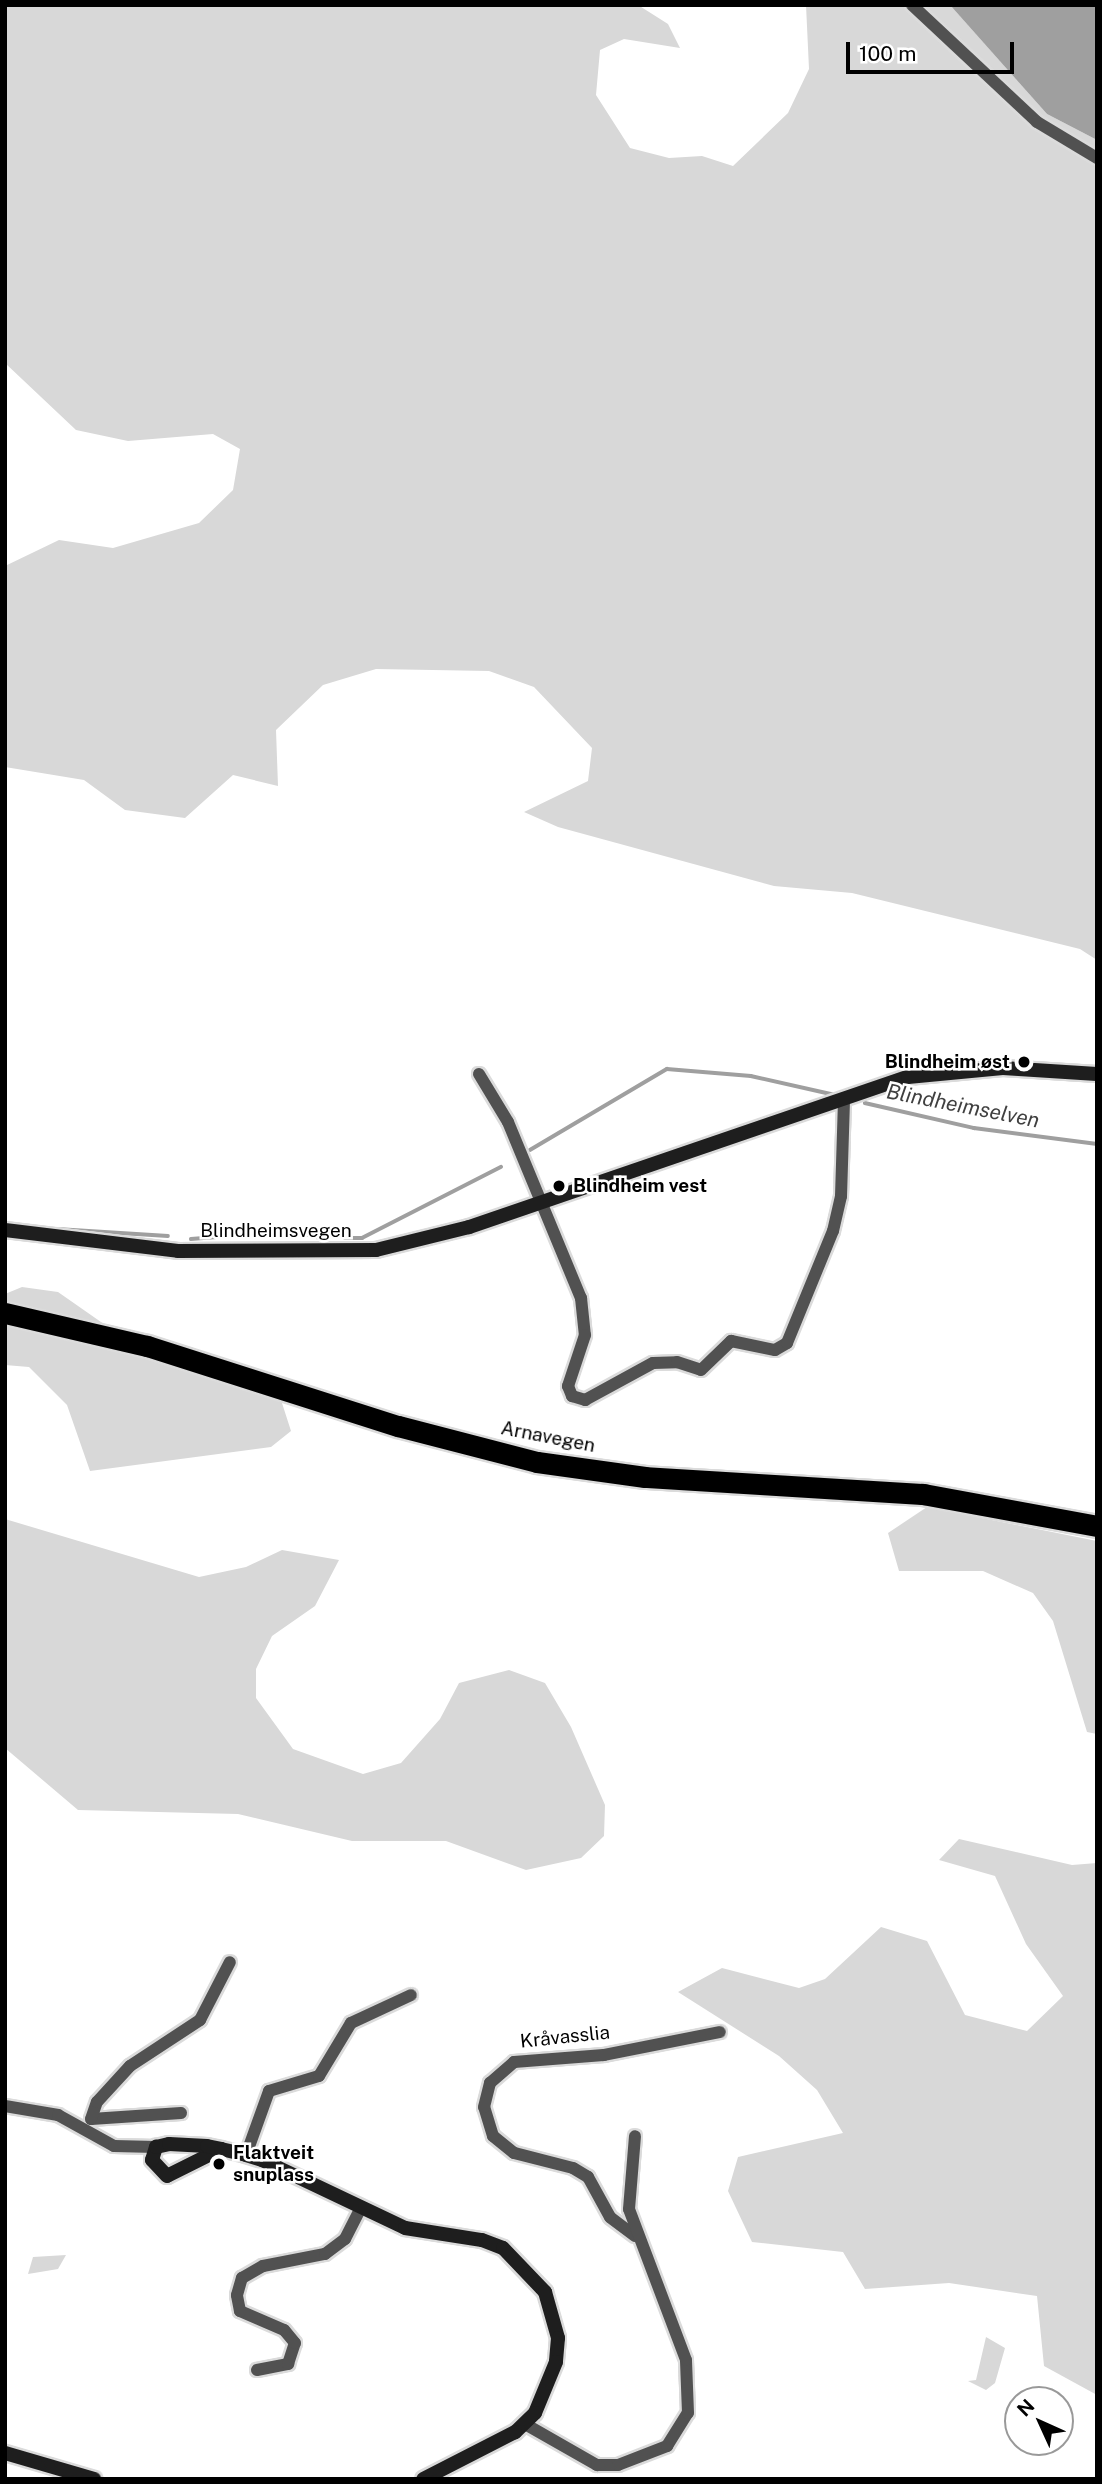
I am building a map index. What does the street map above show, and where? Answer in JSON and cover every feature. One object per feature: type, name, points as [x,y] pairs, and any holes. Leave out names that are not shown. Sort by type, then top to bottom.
[{"type":"highway","name":"Arnavegen","points":[[5,1313],[147,1346],[398,1426],[537,1462],[645,1477],[923,1494],[1097,1526]]},
{"type":"street","points":[[912,5],[1037,122],[1097,158]]},
{"type":"street","name":"Blindheimsvegen","points":[[5,1230],[178,1251],[376,1250],[542,1203],[908,1077],[963,1070],[1097,1074]]},
{"type":"street","points":[[480,1074],[542,1203],[585,1310],[585,1335],[568,1380],[572,1396],[596,1398],[653,1363],[677,1362],[701,1370],[731,1341],[782,1348],[793,1334],[834,1231],[842,1183],[844,1099]]},
{"type":"street","points":[[89,2124],[97,2102],[130,2066],[200,2020],[230,1962]]},
{"type":"street","points":[[246,2155],[269,2091],[319,2076],[351,2023],[411,1995]]},
{"type":"street","name":"Kråvasslia","points":[[635,2236],[610,2217],[588,2178],[573,2168],[514,2153],[493,2136],[484,2107],[490,2083],[514,2062],[604,2054],[720,2032]]},
{"type":"street","points":[[5,2106],[58,2115],[89,2124],[181,2113]]},
{"type":"street","points":[[89,2124],[114,2146],[221,2149],[246,2155],[303,2176],[361,2208],[405,2228],[482,2240],[503,2248],[536,2279],[552,2307],[557,2350],[552,2382],[525,2424],[423,2479]]},
{"type":"street","name":"Kråvasslia","points":[[525,2424],[597,2472],[638,2461],[667,2446],[688,2413],[691,2398],[686,2360],[635,2236],[628,2186],[635,2136]]},
{"type":"street","points":[[156,2147],[154,2167],[167,2176],[221,2149]]},
{"type":"street","points":[[257,2370],[288,2364],[295,2343],[284,2330],[240,2311],[237,2295],[242,2278],[263,2266],[325,2254],[345,2239],[361,2208]]},
{"type":"street","points":[[5,2453],[94,2479]]},
{"type":"shaded area","points":[[5,5],[638,5],[668,24],[680,48],[624,39],[600,50],[596,95],[630,148],[669,158],[702,156],[733,166],[788,113],[809,69],[806,5],[950,5],[1047,114],[1097,140],[1097,960],[1080,949],[852,893],[774,886],[558,827],[524,812],[588,781],[592,748],[534,687],[489,671],[376,669],[323,685],[276,730],[278,786],[233,775],[185,818],[125,810],[84,780],[5,767],[5,566],[59,540],[113,548],[199,523],[233,490],[240,449],[213,434],[128,441],[76,430],[5,363]]},
{"type":"shaded area","points":[[950,5],[1095,5],[1097,140],[1047,114]]},
{"type":"shaded area","points":[[22,1287],[58,1292],[111,1329],[253,1385],[282,1403],[291,1431],[271,1447],[90,1471],[67,1405],[29,1367],[5,1365],[5,1294]]},
{"type":"shaded area","points":[[927,1507],[1097,1541],[1097,1734],[1087,1732],[1053,1621],[1033,1593],[983,1571],[899,1571],[888,1533]]},
{"type":"shaded area","points":[[5,1519],[199,1577],[246,1567],[282,1550],[339,1560],[315,1606],[272,1636],[256,1669],[256,1698],[293,1749],[363,1774],[401,1763],[440,1719],[459,1683],[509,1670],[545,1683],[571,1727],[605,1805],[604,1836],[581,1858],[526,1870],[446,1841],[352,1841],[238,1814],[78,1810],[5,1748]]},
{"type":"shaded area","points":[[959,1839],[1072,1865],[1097,1863],[1097,2395],[1044,2366],[1037,2296],[949,2283],[865,2289],[843,2252],[752,2242],[728,2191],[738,2157],[843,2133],[817,2090],[779,2056],[678,1992],[722,1968],[799,1988],[825,1979],[881,1927],[927,1941],[965,2015],[1027,2031],[1063,1996],[1026,1944],[995,1876],[939,1860]]},
{"type":"shaded area","points":[[66,2255],[58,2269],[28,2274],[33,2257]]},
{"type":"shaded area","points":[[986,2337],[1005,2348],[995,2383],[986,2390],[968,2381],[976,2380]]},
{"type":"waterway","name":"Blindheimselven","points":[[530,1150],[667,1069],[751,1076],[835,1095]]},
{"type":"waterway","name":"Blindheimselven","points":[[865,1103],[974,1128],[1097,1144]]},
{"type":"waterway","name":"Blindheimselven","points":[[345,1238],[362,1238],[501,1167]]},
{"type":"waterway","name":"Blindheimselven","points":[[57,1229],[168,1236]]},
{"type":"waterway","name":"Blindheimselven","points":[[191,1239],[294,1231],[327,1240]]},
{"type":"place","name":"Blindheim øst","points":[[1024,1062]]},
{"type":"place","name":"Blindheim vest","points":[[559,1186]]},
{"type":"place","name":"Flaktveit snuplass","points":[[219,2164]]}]
